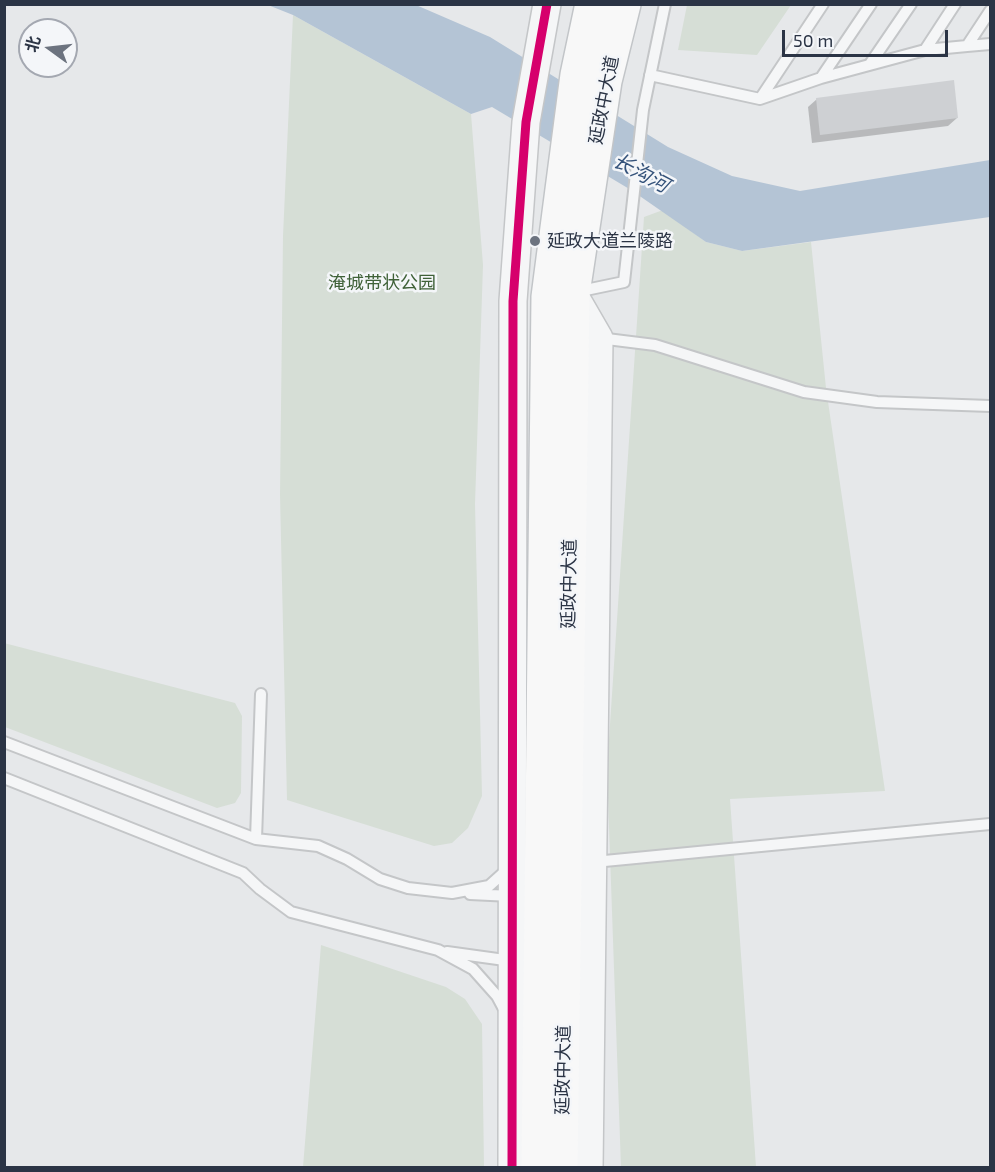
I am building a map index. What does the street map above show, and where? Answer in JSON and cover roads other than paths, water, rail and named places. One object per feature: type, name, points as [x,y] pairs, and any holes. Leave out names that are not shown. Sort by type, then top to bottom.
[{"type":"main road","name":"延政中大道","points":[[538,1167],[552,967],[553,898],[539,298],[576,186],[591,78],[592,4]]},
{"type":"main road","name":"延政中大道","points":[[591,78],[624,4]]},
{"type":"main road","name":"延政中大道","points":[[552,967],[561,1167]]},
{"type":"street","points":[[547,4],[536,53],[526,122],[539,298],[514,864],[553,898]]},
{"type":"street","points":[[539,298],[599,338],[593,862],[553,898],[552,967],[589,1167]]},
{"type":"street","points":[[512,1167],[513,1026],[552,967]]},
{"type":"lane","points":[[539,298],[624,282],[633,217],[643,110],[665,4]]},
{"type":"lane","points":[[760,99],[823,4]]},
{"type":"lane","points":[[821,78],[871,4]]},
{"type":"lane","points":[[870,64],[911,4]]},
{"type":"lane","points":[[925,50],[955,4]]},
{"type":"lane","points":[[967,46],[990,11]]},
{"type":"lane","points":[[650,75],[760,99],[821,78],[925,50],[990,45]]},
{"type":"lane","points":[[599,338],[655,345],[804,392],[878,402],[990,406]]},
{"type":"lane","points":[[256,839],[261,694]]},
{"type":"lane","points":[[4,742],[256,839],[318,846],[347,859],[380,879],[408,888],[452,893],[553,898]]},
{"type":"lane","points":[[4,778],[243,873],[291,912],[438,950],[552,967]]},
{"type":"lane","points":[[593,862],[990,824]]},
{"type":"lane","points":[[452,893],[489,886],[514,864]]},
{"type":"lane","points":[[438,950],[472,969],[497,996],[513,1026]]},
{"type":"water","name":"长沟河","points":[[268,5],[416,5],[490,37],[668,147],[732,176],[800,191],[990,160],[990,217],[742,251],[706,242],[631,190],[492,107],[471,114],[293,15]]},
{"type":"place","name":"延政大道兰陵路","points":[[535,241]]},
{"type":"park label","name":"淹城带状公园","points":[[382,283]]}]
